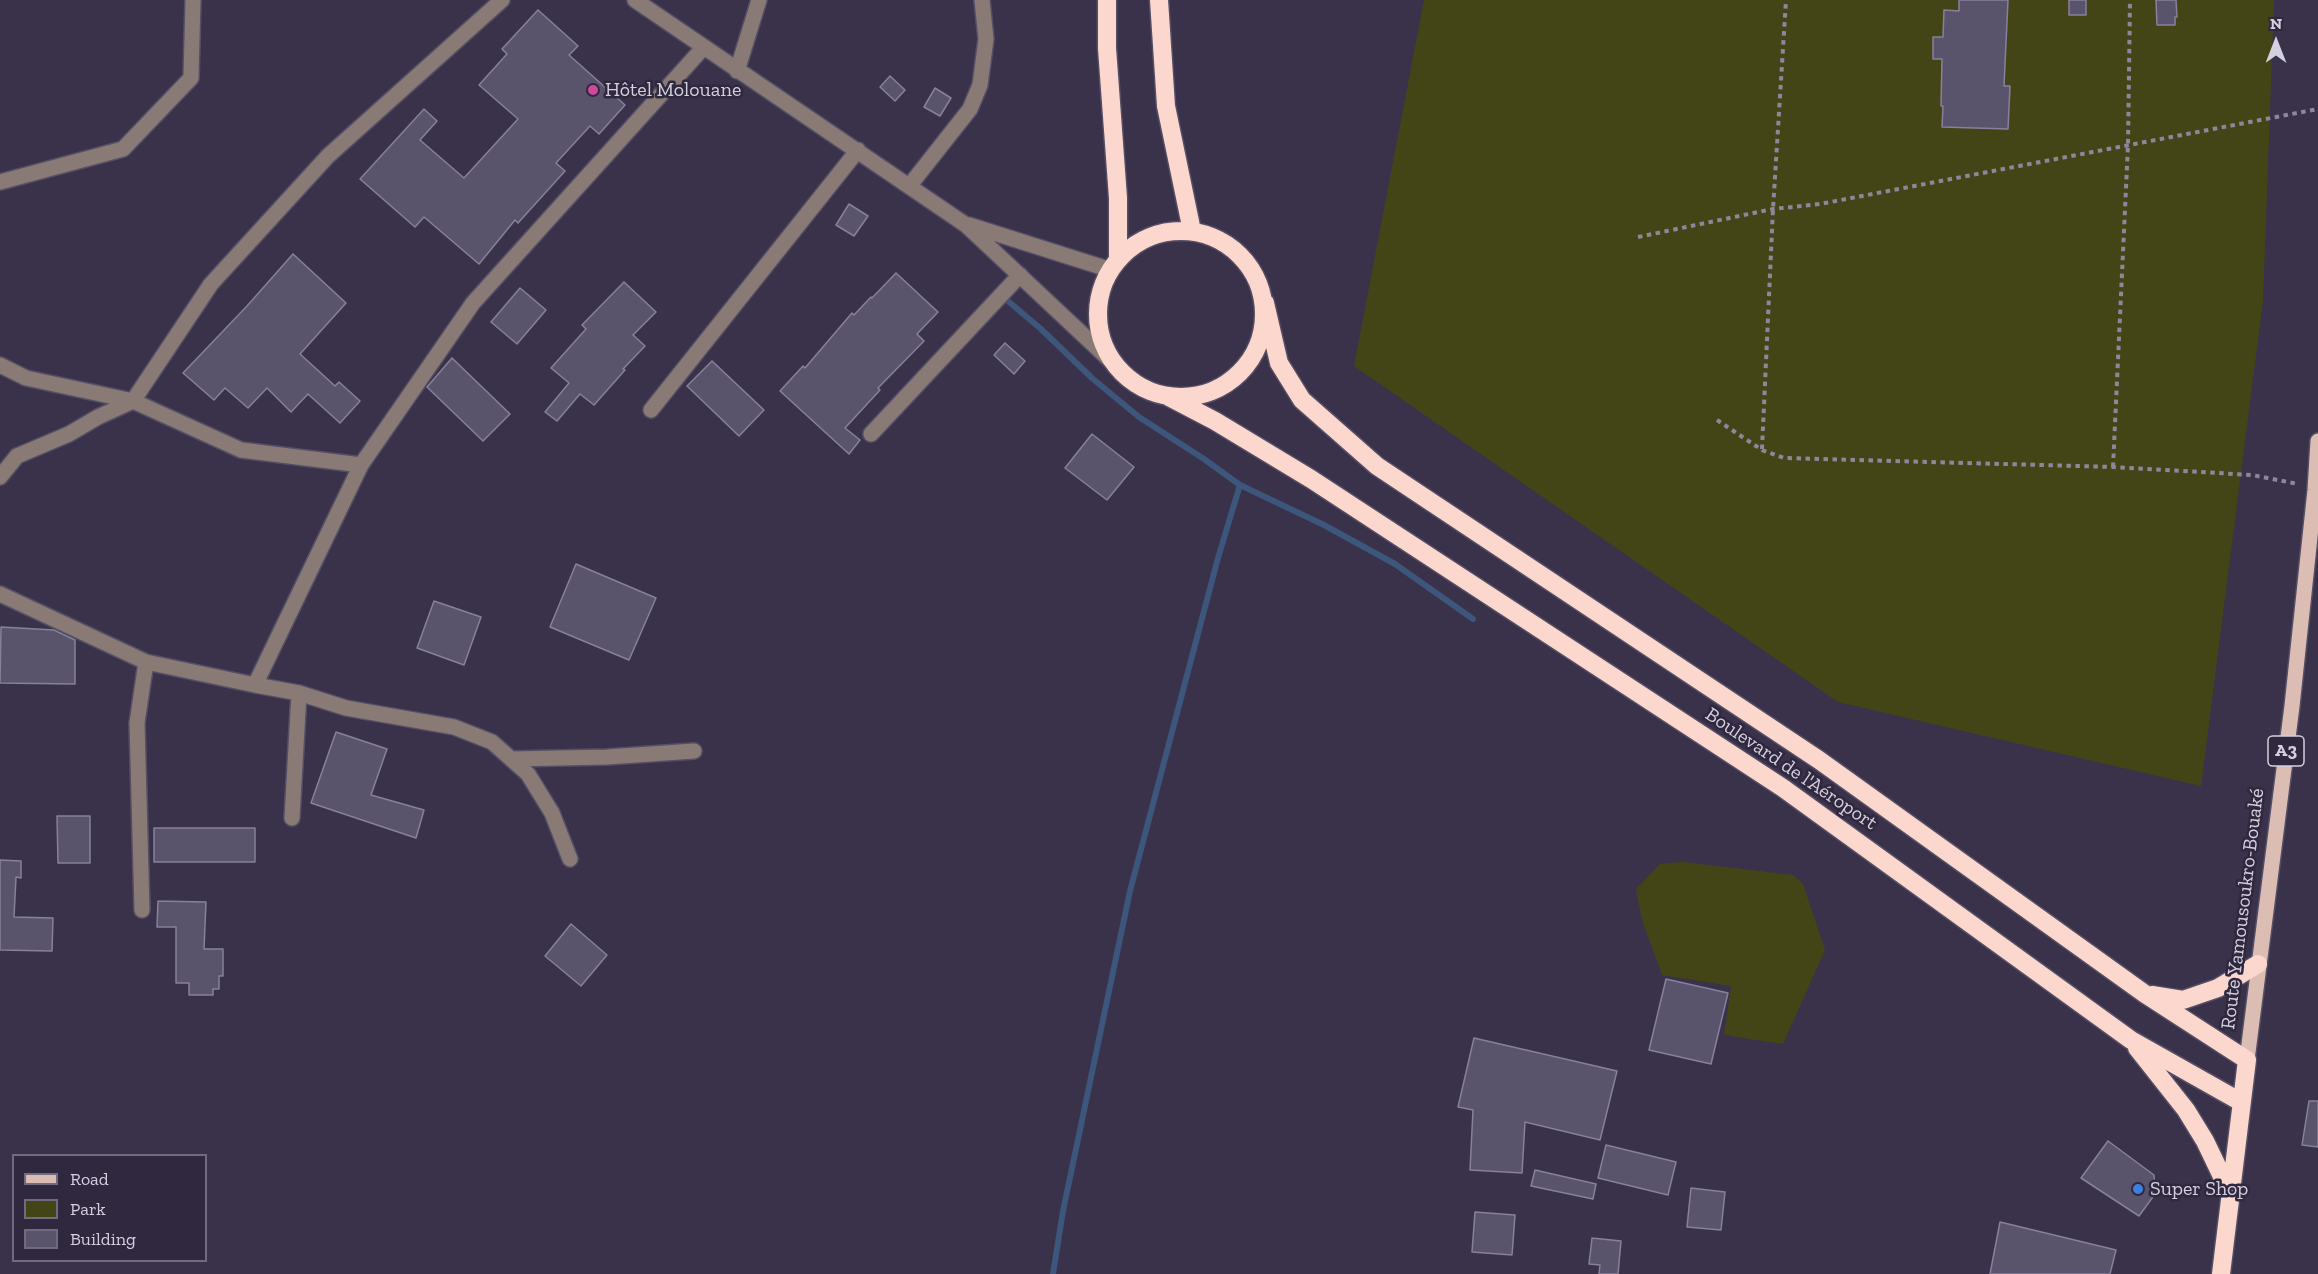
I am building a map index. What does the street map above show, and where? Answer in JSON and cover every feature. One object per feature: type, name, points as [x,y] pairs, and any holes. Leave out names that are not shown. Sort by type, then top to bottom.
[{"type":"highway","points":[[1107,0],[1107,48],[1118,198],[1114,264]]},
{"type":"highway","points":[[1159,0],[1166,106],[1192,231]]},
{"type":"highway","points":[[1192,231],[1218,239],[1241,255],[1257,277],[1265,303],[1264,329],[1256,353],[1240,374],[1219,389],[1195,397],[1169,397],[1147,391],[1128,379],[1112,362],[1100,337],[1097,309],[1103,282],[1114,264],[1139,241],[1165,232],[1192,231]]},
{"type":"highway","name":"Boulevard de l'Aéroport","points":[[1265,303],[1279,363],[1302,400],[1377,466],[1819,760],[2145,994],[2247,1060]]},
{"type":"highway","name":"Boulevard de l'Aéroport","points":[[1169,397],[1215,421],[1311,479],[1783,788],[2131,1040],[2241,1102]]},
{"type":"highway","points":[[2145,994],[2183,1000],[2218,988],[2258,964]]},
{"type":"highway","points":[[2131,1040],[2186,1110],[2205,1141],[2230,1193]]},
{"type":"highway","name":"Route Yamousoukro-Bouaké","points":[[2221,1274],[2247,1060]]},
{"type":"main road","name":"Route Yamousoukro-Bouaké","points":[[2247,1060],[2292,706],[2318,441]]},
{"type":"street","points":[[0,182],[123,149],[191,78],[193,0]]},
{"type":"street","points":[[0,477],[17,456],[69,434],[98,417],[134,401],[211,284],[312,173],[502,0]]},
{"type":"street","points":[[635,0],[966,225],[1112,362]]},
{"type":"street","points":[[737,71],[759,0]]},
{"type":"street","points":[[910,185],[970,109],[980,85],[986,39],[982,0]]},
{"type":"street","points":[[255,685],[361,465],[472,303],[704,48]]},
{"type":"street","points":[[651,410],[858,150]]},
{"type":"street","points":[[966,225],[1114,264]]},
{"type":"street","points":[[871,434],[1020,275]]},
{"type":"street","points":[[0,365],[26,378],[134,401],[241,450],[361,465]]},
{"type":"street","points":[[0,594],[146,662],[299,693],[346,708],[454,727],[492,742],[528,774],[552,813],[570,859]]},
{"type":"street","points":[[142,910],[137,723],[146,662]]},
{"type":"street","points":[[292,818],[299,693]]},
{"type":"street","points":[[511,759],[607,757],[694,751]]},
{"type":"path","points":[[1762,450],[1773,209],[1786,0]]},
{"type":"path","points":[[2113,467],[2128,145],[2130,0]]},
{"type":"path","points":[[1638,237],[1773,209],[1820,204],[2318,109]]},
{"type":"path","points":[[1717,420],[1762,450],[1785,458],[2113,467],[2252,475],[2294,482],[2315,490]]},
{"type":"green space","points":[[1424,0],[2274,0],[2263,300],[2201,786],[1838,702],[1354,366]]},
{"type":"green space","points":[[1684,862],[1793,875],[1803,884],[1825,950],[1783,1044],[1724,1035],[1731,986],[1662,975],[1642,920],[1636,889],[1660,864]]},
{"type":"building","points":[[1959,0],[2008,0],[2004,86],[2010,86],[2008,129],[1942,127],[1942,59],[1933,59],[1933,37],[1943,37],[1944,10],[1959,11]]},
{"type":"building","points":[[2069,0],[2086,0],[2086,15],[2069,15]]},
{"type":"building","points":[[2156,0],[2176,0],[2175,25],[2157,25]]},
{"type":"building","points":[[538,10],[578,46],[569,55],[625,105],[599,134],[590,126],[556,163],[565,171],[518,223],[515,220],[479,264],[424,217],[415,227],[360,179],[424,109],[437,121],[420,140],[464,178],[518,119],[479,85],[507,54],[502,49]]},
{"type":"building","points":[[890,76],[905,90],[895,101],[880,87]]},
{"type":"building","points":[[935,88],[951,98],[940,116],[924,107]]},
{"type":"building","points":[[849,204],[868,216],[854,236],[836,225]]},
{"type":"building","points":[[293,254],[346,303],[300,354],[335,386],[339,382],[360,401],[340,423],[308,394],[291,412],[267,388],[248,408],[225,388],[214,400],[183,373]]},
{"type":"building","points":[[896,273],[938,312],[917,334],[924,341],[878,388],[880,390],[845,428],[860,440],[849,454],[780,391],[803,366],[805,368],[852,313],[854,315]]},
{"type":"building","points":[[624,282],[656,312],[633,335],[645,346],[594,405],[580,394],[557,421],[545,412],[569,383],[551,368],[586,329],[582,325]]},
{"type":"building","points":[[520,288],[546,310],[517,344],[491,322]]},
{"type":"building","points":[[1005,343],[1025,361],[1014,374],[994,355]]},
{"type":"building","points":[[452,358],[510,414],[483,441],[427,387]]},
{"type":"building","points":[[712,361],[764,410],[739,436],[687,386]]},
{"type":"building","points":[[1092,434],[1134,467],[1107,500],[1065,468]]},
{"type":"building","points":[[576,564],[656,598],[629,660],[550,627]]},
{"type":"building","points":[[434,601],[481,617],[464,665],[417,648]]},
{"type":"building","points":[[1,627],[54,630],[75,640],[75,684],[0,683]]},
{"type":"building","points":[[336,732],[387,749],[371,795],[424,810],[416,838],[311,803]]},
{"type":"building","points":[[57,816],[90,816],[90,863],[58,863]]},
{"type":"building","points":[[154,828],[255,828],[255,862],[154,862]]},
{"type":"building","points":[[0,860],[21,861],[21,878],[16,877],[14,917],[53,918],[52,951],[0,950]]},
{"type":"building","points":[[158,901],[206,902],[204,949],[223,949],[223,976],[219,976],[219,989],[213,989],[213,995],[189,995],[189,983],[176,983],[176,927],[157,927]]},
{"type":"building","points":[[571,924],[607,955],[581,986],[545,956]]},
{"type":"building","points":[[1666,979],[1728,993],[1711,1064],[1649,1050]]},
{"type":"building","points":[[1474,1038],[1617,1071],[1600,1140],[1525,1122],[1522,1173],[1470,1170],[1473,1110],[1458,1107]]},
{"type":"building","points":[[2309,1101],[2318,1101],[2318,1147],[2302,1145]]},
{"type":"building","points":[[2108,1141],[2154,1175],[2155,1194],[2139,1216],[2081,1178]]},
{"type":"building","points":[[1606,1145],[1676,1162],[1668,1195],[1598,1178]]},
{"type":"building","points":[[1535,1170],[1596,1184],[1593,1199],[1531,1186]]},
{"type":"building","points":[[1691,1188],[1725,1192],[1721,1230],[1687,1227]]},
{"type":"building","points":[[1475,1212],[1515,1215],[1512,1255],[1472,1252]]},
{"type":"building","points":[[2000,1222],[2116,1250],[2110,1274],[1990,1274]]},
{"type":"building","points":[[1592,1238],[1621,1241],[1618,1274],[1599,1274],[1600,1265],[1589,1264]]},
{"type":"waterway","points":[[1002,296],[1041,329],[1093,379],[1139,417],[1240,485],[1324,525],[1395,564],[1473,619]]},
{"type":"waterway","points":[[1053,1274],[1063,1211],[1130,891],[1218,558],[1240,485]]},
{"type":"place","name":"Hôtel Molouane","points":[[593,90]]},
{"type":"place","name":"Super Shop","points":[[2138,1189]]}]
